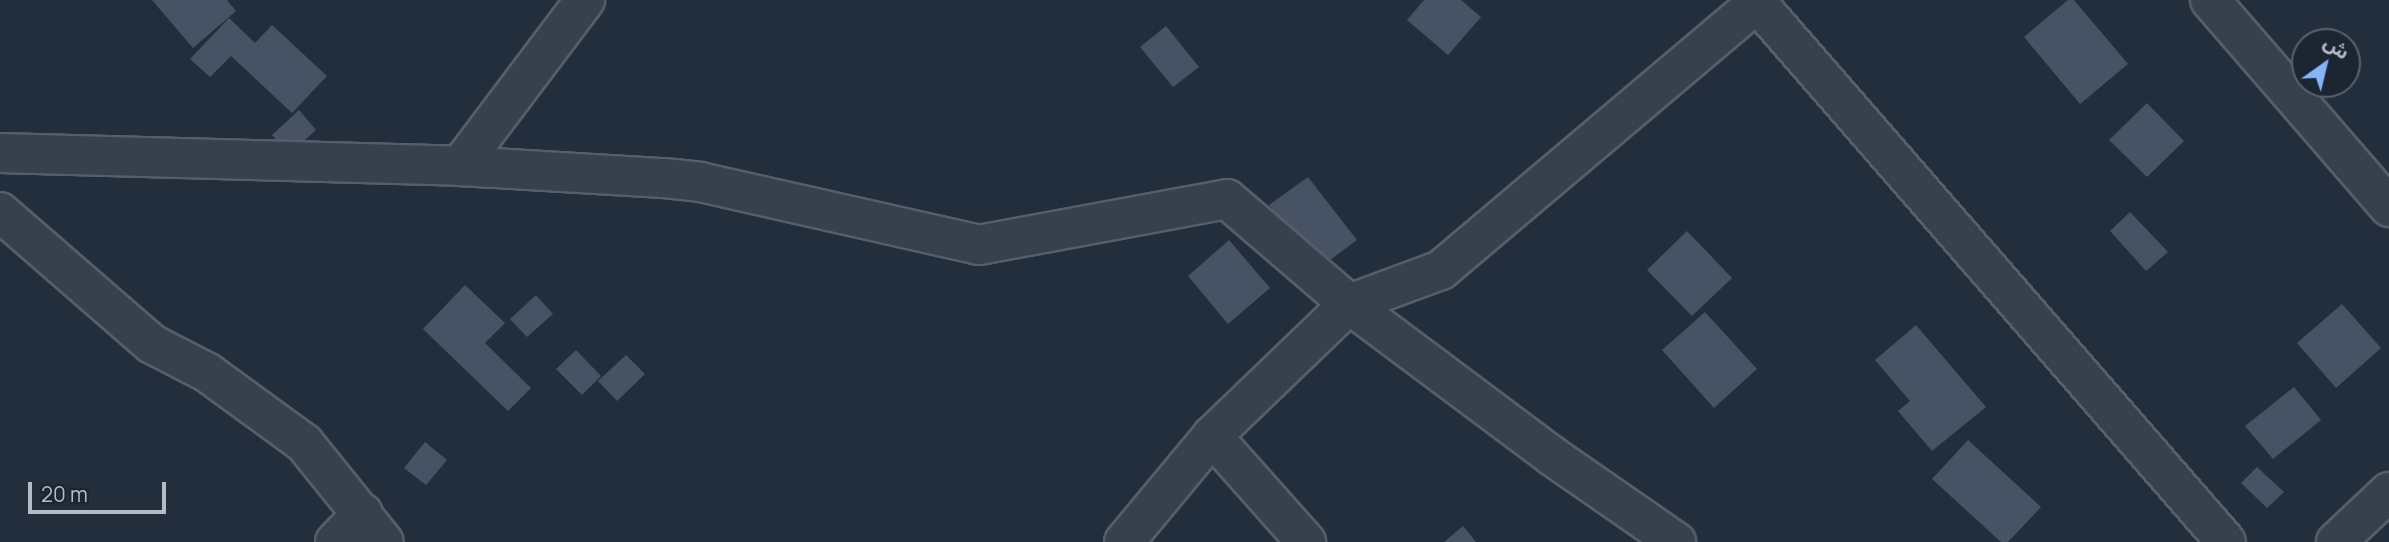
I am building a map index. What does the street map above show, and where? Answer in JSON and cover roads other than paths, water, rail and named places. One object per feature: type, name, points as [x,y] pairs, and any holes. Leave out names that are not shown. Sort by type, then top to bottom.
[{"type":"street","points":[[460,166],[585,0]]},
{"type":"street","points":[[2210,0],[2389,207]]},
{"type":"street","points":[[1124,542],[1212,436],[1349,304],[1441,270],[1759,2],[2226,542]]},
{"type":"street","points":[[0,153],[460,166],[700,183],[979,245],[1227,199],[1349,304],[1552,456],[1676,542]]},
{"type":"street","points":[[0,212],[152,344],[208,373],[304,443],[373,528],[335,542]]},
{"type":"street","points":[[1212,436],[1306,542]]},
{"type":"street","points":[[2336,542],[2389,492]]}]
